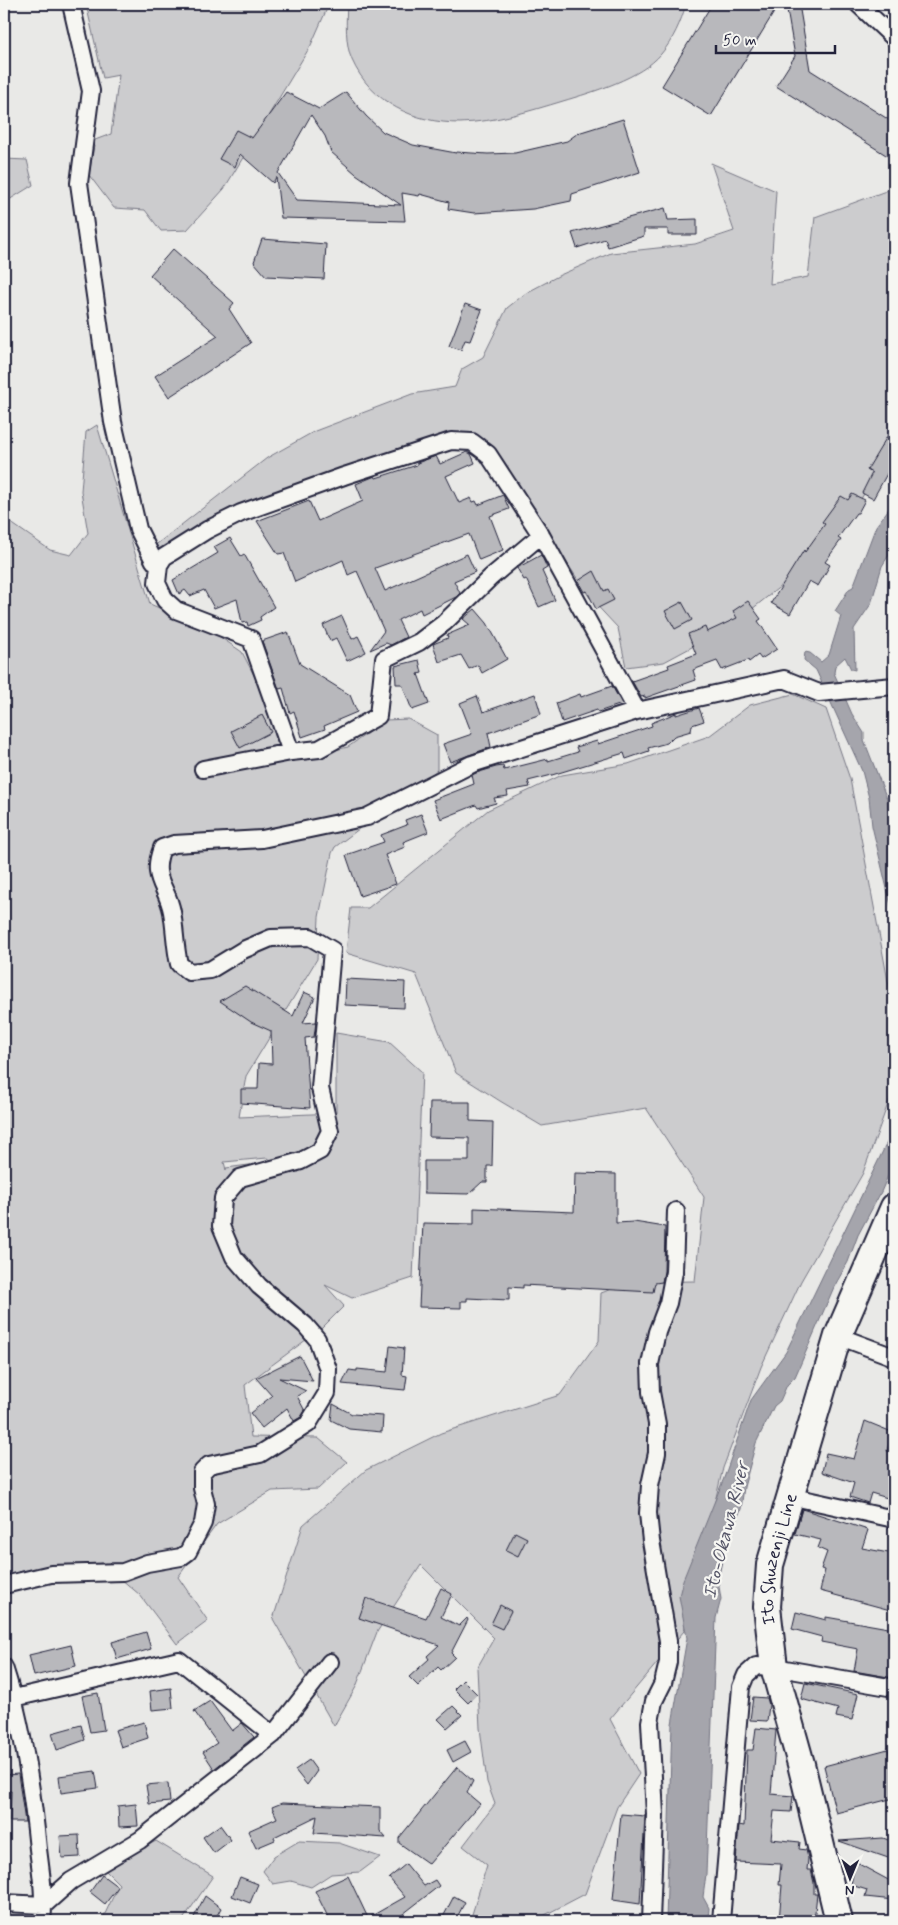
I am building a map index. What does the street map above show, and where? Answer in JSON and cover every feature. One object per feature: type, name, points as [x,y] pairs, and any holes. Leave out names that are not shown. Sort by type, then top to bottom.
[{"type":"main road","name":"Ito Shuzenji Line","points":[[839,1921],[801,1764],[774,1667],[767,1607],[770,1565],[838,1336],[894,1207]]},
{"type":"street","points":[[71,4],[91,90],[79,183],[113,422],[138,529],[154,561]]},
{"type":"street","points":[[858,4],[894,38]]},
{"type":"street","points":[[291,752],[251,639],[176,610],[165,600],[158,583],[159,565],[164,557],[207,530],[241,513],[344,476],[451,441],[472,442],[488,454],[541,535],[637,711]]},
{"type":"street","points":[[203,769],[291,752],[319,749],[378,716],[384,660],[419,642],[444,623],[491,577],[541,535]]},
{"type":"street","points":[[4,1585],[51,1574],[123,1572],[147,1562],[181,1557],[188,1552],[203,1523],[206,1504],[202,1488],[202,1472],[209,1465],[260,1454],[308,1424],[327,1392],[328,1369],[317,1340],[305,1325],[259,1286],[234,1257],[221,1226],[223,1198],[240,1178],[301,1161],[320,1150],[330,1131],[320,1088],[332,950],[310,937],[271,938],[243,950],[210,970],[189,972],[179,964],[172,911],[159,880],[157,861],[162,848],[174,844],[262,839],[367,817],[472,764],[637,711],[784,679],[819,693],[894,686]]},
{"type":"street","points":[[651,1921],[655,1814],[650,1722],[654,1701],[668,1662],[668,1641],[648,1513],[650,1485],[657,1453],[657,1424],[651,1392],[650,1364],[657,1332],[668,1302],[674,1272],[676,1212]]},
{"type":"street","points":[[838,1336],[894,1357]]},
{"type":"street","points":[[789,1496],[894,1519]]},
{"type":"street","points":[[14,1698],[179,1660],[273,1735]]},
{"type":"street","points":[[4,1903],[44,1905],[71,1881],[140,1840],[273,1735],[330,1662]]},
{"type":"street","points":[[722,1921],[741,1687],[746,1675],[756,1666],[774,1667],[894,1688]]},
{"type":"street","points":[[4,1667],[14,1698],[35,1819],[44,1905],[42,1921]]},
{"type":"shaded area","points":[[86,4],[329,4],[311,45],[224,189],[187,230],[161,231],[145,210],[114,208],[89,175],[95,140],[111,134],[119,75],[103,78]]},
{"type":"shaded area","points":[[347,4],[686,4],[676,30],[665,49],[652,63],[629,77],[588,93],[525,112],[486,121],[460,123],[443,122],[411,114],[396,108],[371,88],[360,75],[348,47],[346,32]]},
{"type":"shaded area","points":[[4,159],[27,160],[33,185],[4,203]]},
{"type":"shaded area","points":[[711,163],[776,191],[770,284],[808,277],[815,217],[894,188],[894,445],[859,502],[787,581],[731,626],[664,662],[626,667],[618,628],[590,598],[493,450],[450,434],[161,553],[153,547],[267,458],[315,431],[412,394],[455,387],[462,369],[483,357],[507,308],[526,293],[560,275],[611,253],[695,244],[734,231]]},
{"type":"shaded area","points":[[97,425],[150,604],[210,630],[242,652],[261,689],[277,742],[309,756],[348,747],[386,720],[408,719],[437,735],[437,770],[335,847],[332,853],[319,917],[317,959],[246,1076],[239,1117],[336,1113],[336,1033],[389,1042],[422,1072],[413,1278],[352,1298],[325,1285],[344,1306],[322,1328],[245,1385],[251,1437],[318,1438],[347,1462],[318,1489],[272,1491],[217,1524],[178,1577],[208,1621],[177,1644],[140,1595],[102,1563],[4,1590],[4,518],[50,550],[71,555],[88,533],[81,491],[86,432]],"holes":[[[267,1158],[299,1172],[264,1163],[226,1168],[226,1170],[224,1162]]]},
{"type":"shaded area","points":[[793,694],[826,709],[850,779],[894,1013],[894,1087],[863,1173],[801,1281],[761,1367],[723,1468],[684,1631],[610,1719],[639,1774],[617,1807],[585,1894],[541,1917],[539,1921],[470,1921],[487,1865],[463,1846],[495,1804],[487,1782],[480,1728],[477,1668],[494,1638],[421,1565],[377,1632],[356,1687],[334,1726],[273,1619],[303,1525],[366,1470],[441,1433],[560,1395],[599,1341],[601,1293],[631,1282],[695,1281],[704,1197],[646,1108],[542,1126],[456,1073],[416,974],[346,953],[351,908],[368,908],[488,810],[562,775],[628,764],[709,736],[750,705]]},
{"type":"shaded area","points":[[156,1841],[213,1876],[182,1921],[114,1921],[104,1916],[119,1884],[104,1869]]},
{"type":"shaded area","points":[[299,1841],[339,1843],[380,1857],[360,1872],[331,1874],[311,1887],[291,1881],[273,1884],[263,1871],[274,1856]]},
{"type":"water","points":[[894,502],[894,547],[882,566],[871,604],[854,629],[855,670],[851,669],[845,657],[835,666],[834,673],[852,714],[864,733],[864,740],[887,799],[890,831],[894,834],[894,918],[872,826],[869,798],[862,771],[816,670],[804,660],[805,652],[810,653],[821,662],[829,655],[841,616],[835,611],[849,589],[853,587],[876,526]]},
{"type":"water","name":"Ito-Okawa River","points":[[894,1128],[894,1162],[881,1192],[858,1235],[848,1262],[834,1287],[795,1377],[787,1385],[780,1401],[774,1406],[756,1443],[744,1487],[741,1509],[725,1547],[718,1580],[721,1599],[716,1618],[706,1874],[703,1897],[709,1908],[708,1921],[666,1921],[672,1724],[687,1638],[679,1596],[683,1580],[724,1478],[751,1400],[786,1352]]},
{"type":"building","points":[[712,4],[779,4],[711,116],[662,86]]},
{"type":"building","points":[[786,4],[799,4],[810,70],[894,123],[894,160],[776,86],[795,56]]},
{"type":"building","points":[[286,92],[319,109],[346,92],[366,116],[383,132],[413,145],[456,153],[515,153],[567,141],[578,133],[623,119],[640,172],[572,194],[571,201],[533,209],[474,213],[448,209],[449,202],[420,194],[419,196],[402,193],[405,221],[281,218],[276,177],[273,183],[240,154],[235,167],[219,159],[236,130],[252,138]],"holes":[[[311,115],[325,136],[331,152],[356,174],[401,205],[297,200],[278,173]]]},
{"type":"building","points":[[665,208],[668,220],[697,219],[697,235],[668,235],[668,229],[644,229],[644,236],[608,247],[605,239],[577,248],[572,233]]},
{"type":"building","points":[[262,239],[326,244],[324,279],[266,276],[254,262]]},
{"type":"building","points":[[173,249],[234,303],[229,309],[251,343],[169,397],[155,376],[218,336],[150,275]]},
{"type":"building","points":[[465,304],[482,310],[470,341],[465,340],[461,350],[449,346]]},
{"type":"building","points":[[894,425],[894,461],[873,499],[862,493],[872,473],[867,470]]},
{"type":"building","points":[[467,452],[471,454],[475,463],[446,476],[459,503],[471,498],[478,505],[503,495],[509,509],[490,516],[503,550],[479,560],[469,534],[375,568],[385,591],[467,554],[475,572],[454,581],[460,593],[456,597],[422,614],[420,609],[398,620],[406,637],[391,645],[386,643],[370,650],[384,631],[357,571],[348,575],[343,560],[295,582],[284,553],[278,554],[257,521],[309,501],[318,521],[363,501],[356,484],[375,476],[376,478],[417,465],[417,463],[436,456],[440,464]]},
{"type":"building","points":[[852,494],[865,500],[858,513],[856,513],[838,538],[841,540],[825,562],[830,565],[818,586],[809,581],[790,614],[771,603],[804,550],[805,552],[825,524],[822,522],[841,496],[848,500]]},
{"type":"building","points":[[230,538],[241,556],[244,554],[274,607],[260,617],[261,620],[248,626],[247,622],[242,623],[237,599],[214,608],[204,590],[190,596],[185,590],[179,594],[173,580],[218,553],[214,547]]},
{"type":"building","points":[[541,555],[547,568],[542,571],[555,600],[539,607],[526,579],[524,580],[517,568]]},
{"type":"building","points":[[594,571],[604,591],[608,589],[614,600],[596,609],[587,591],[584,592],[578,581]]},
{"type":"building","points":[[748,601],[761,619],[758,621],[777,649],[761,659],[758,655],[749,662],[748,660],[722,670],[717,661],[693,670],[696,680],[645,698],[645,696],[641,697],[632,681],[669,668],[668,665],[696,654],[688,634],[705,627],[707,632],[737,618],[733,611]]},
{"type":"building","points":[[682,602],[692,620],[675,629],[665,611]]},
{"type":"building","points":[[475,609],[487,623],[507,659],[482,673],[478,665],[469,669],[461,655],[439,662],[433,644],[448,638],[447,635],[470,625],[463,619]]},
{"type":"building","points":[[342,616],[352,639],[358,636],[366,652],[347,661],[336,638],[330,641],[323,625]]},
{"type":"building","points":[[288,632],[300,664],[350,695],[357,712],[324,726],[325,729],[302,737],[294,711],[290,713],[283,688],[279,689],[262,641]]},
{"type":"building","points":[[419,660],[422,673],[418,674],[429,704],[412,710],[402,684],[396,684],[395,666]]},
{"type":"building","points":[[612,686],[622,704],[562,722],[556,703],[580,694],[581,697]]},
{"type":"building","points":[[535,694],[541,714],[488,733],[491,747],[450,762],[443,744],[472,734],[460,703],[477,696],[483,712]]},
{"type":"building","points":[[699,708],[704,721],[692,725],[691,731],[674,736],[667,743],[648,748],[649,751],[626,759],[624,753],[528,781],[530,787],[507,791],[508,796],[494,798],[496,803],[478,808],[476,805],[441,819],[433,800],[474,784],[472,775],[476,773],[496,767],[503,766],[504,770],[548,759],[548,761],[578,752],[576,747],[597,741],[598,744],[652,726],[651,723],[676,713],[676,715]]},
{"type":"building","points":[[262,715],[271,732],[240,748],[231,731]]},
{"type":"building","points":[[421,814],[428,832],[403,842],[405,847],[385,855],[396,884],[360,896],[346,855],[384,842],[381,835],[407,825],[405,820]]},
{"type":"building","points":[[346,979],[405,982],[404,1008],[345,1005]]},
{"type":"building","points":[[245,986],[293,1016],[304,992],[315,997],[303,1023],[316,1022],[314,1037],[305,1038],[310,1108],[241,1103],[241,1089],[258,1089],[259,1063],[272,1064],[271,1031],[251,1022],[220,1001]]},
{"type":"building","points":[[430,1102],[470,1102],[470,1121],[493,1122],[492,1166],[487,1166],[487,1182],[482,1182],[469,1194],[424,1193],[424,1161],[469,1161],[469,1138],[429,1137]]},
{"type":"building","points":[[575,1173],[616,1174],[616,1223],[634,1222],[665,1227],[662,1282],[655,1283],[653,1292],[523,1285],[523,1288],[509,1287],[509,1300],[467,1298],[467,1301],[461,1301],[461,1308],[419,1307],[423,1223],[474,1224],[474,1208],[574,1212]]},
{"type":"building","points":[[390,1346],[404,1348],[402,1375],[407,1376],[405,1390],[342,1384],[349,1370],[387,1372]]},
{"type":"building","points":[[300,1356],[313,1381],[279,1378],[306,1391],[297,1396],[305,1411],[301,1417],[294,1421],[287,1408],[262,1428],[250,1413],[272,1396],[256,1378]]},
{"type":"building","points":[[333,1404],[352,1414],[383,1416],[382,1432],[349,1429],[331,1420]]},
{"type":"building","points":[[865,1421],[892,1432],[887,1451],[894,1452],[894,1500],[871,1493],[868,1503],[850,1497],[854,1483],[822,1472],[826,1453],[854,1459]]},
{"type":"building","points":[[802,1509],[868,1530],[862,1548],[894,1554],[894,1611],[820,1591],[825,1570],[821,1569],[827,1552],[818,1548],[821,1540],[795,1534]]},
{"type":"building","points":[[515,1532],[527,1538],[518,1556],[506,1550]]},
{"type":"building","points":[[441,1588],[452,1594],[441,1617],[459,1626],[467,1618],[468,1620],[451,1653],[455,1657],[441,1670],[438,1667],[418,1686],[409,1677],[429,1659],[427,1656],[439,1645],[359,1618],[366,1598],[426,1618]]},
{"type":"building","points":[[500,1605],[511,1611],[502,1629],[491,1624]]},
{"type":"building","points":[[796,1612],[826,1620],[826,1617],[894,1629],[894,1678],[854,1671],[858,1649],[821,1642],[822,1637],[792,1629]]},
{"type":"building","points":[[146,1632],[151,1649],[117,1659],[112,1642]]},
{"type":"building","points":[[71,1645],[76,1666],[34,1676],[29,1655]]},
{"type":"building","points":[[463,1680],[477,1694],[468,1703],[454,1689]]},
{"type":"building","points":[[805,1683],[858,1694],[852,1720],[836,1717],[838,1709],[801,1699]]},
{"type":"building","points":[[171,1688],[173,1708],[152,1710],[150,1691]]},
{"type":"building","points":[[98,1693],[104,1730],[90,1732],[82,1696]]},
{"type":"building","points":[[753,1697],[767,1698],[769,1705],[767,1721],[750,1720]]},
{"type":"building","points":[[210,1701],[232,1731],[242,1723],[254,1737],[214,1769],[203,1752],[217,1743],[194,1711]]},
{"type":"building","points":[[453,1706],[462,1715],[447,1728],[438,1719]]},
{"type":"building","points":[[144,1722],[148,1738],[121,1747],[115,1730]]},
{"type":"building","points":[[81,1725],[85,1740],[57,1750],[52,1733]]},
{"type":"building","points":[[756,1728],[776,1730],[771,1794],[793,1796],[791,1812],[774,1811],[771,1839],[800,1842],[799,1849],[806,1850],[808,1858],[807,1870],[811,1870],[814,1894],[817,1894],[814,1921],[779,1921],[782,1885],[779,1885],[781,1864],[736,1862],[739,1825],[744,1826],[747,1750],[753,1750]]},
{"type":"building","points":[[465,1741],[471,1752],[453,1762],[447,1750]]},
{"type":"building","points":[[888,1749],[894,1773],[894,1798],[836,1813],[824,1766]]},
{"type":"building","points":[[309,1760],[317,1771],[307,1785],[295,1770]]},
{"type":"building","points":[[457,1767],[473,1781],[467,1793],[480,1804],[429,1864],[399,1843],[399,1838]]},
{"type":"building","points":[[95,1771],[98,1788],[61,1793],[59,1776]]},
{"type":"building","points":[[18,1774],[25,1822],[10,1822],[11,1791],[7,1791],[6,1775]]},
{"type":"building","points":[[168,1783],[170,1802],[149,1804],[146,1785]]},
{"type":"building","points":[[282,1803],[380,1807],[380,1831],[386,1838],[314,1833],[317,1816],[274,1837],[275,1840],[256,1848],[248,1831],[277,1818],[272,1807]]},
{"type":"building","points":[[136,1804],[138,1826],[119,1827],[118,1806]]},
{"type":"building","points":[[621,1814],[645,1816],[640,1904],[613,1900]]},
{"type":"building","points":[[220,1825],[231,1840],[214,1853],[203,1837]]},
{"type":"building","points":[[79,1835],[80,1857],[62,1858],[60,1836]]},
{"type":"building","points":[[883,1838],[894,1842],[894,1860],[839,1841]]},
{"type":"building","points":[[855,1862],[894,1883],[894,1900],[865,1897],[867,1890],[851,1885]]},
{"type":"building","points":[[406,1864],[424,1886],[435,1880],[439,1886],[394,1921],[330,1921],[315,1891],[348,1876],[368,1918],[405,1897],[389,1878]]},
{"type":"building","points":[[102,1875],[118,1887],[105,1904],[90,1892]]},
{"type":"building","points":[[240,1877],[258,1884],[250,1903],[232,1896]]},
{"type":"building","points":[[205,1896],[221,1908],[214,1921],[192,1921]]},
{"type":"building","points":[[454,1896],[465,1902],[455,1921],[441,1921]]}]
